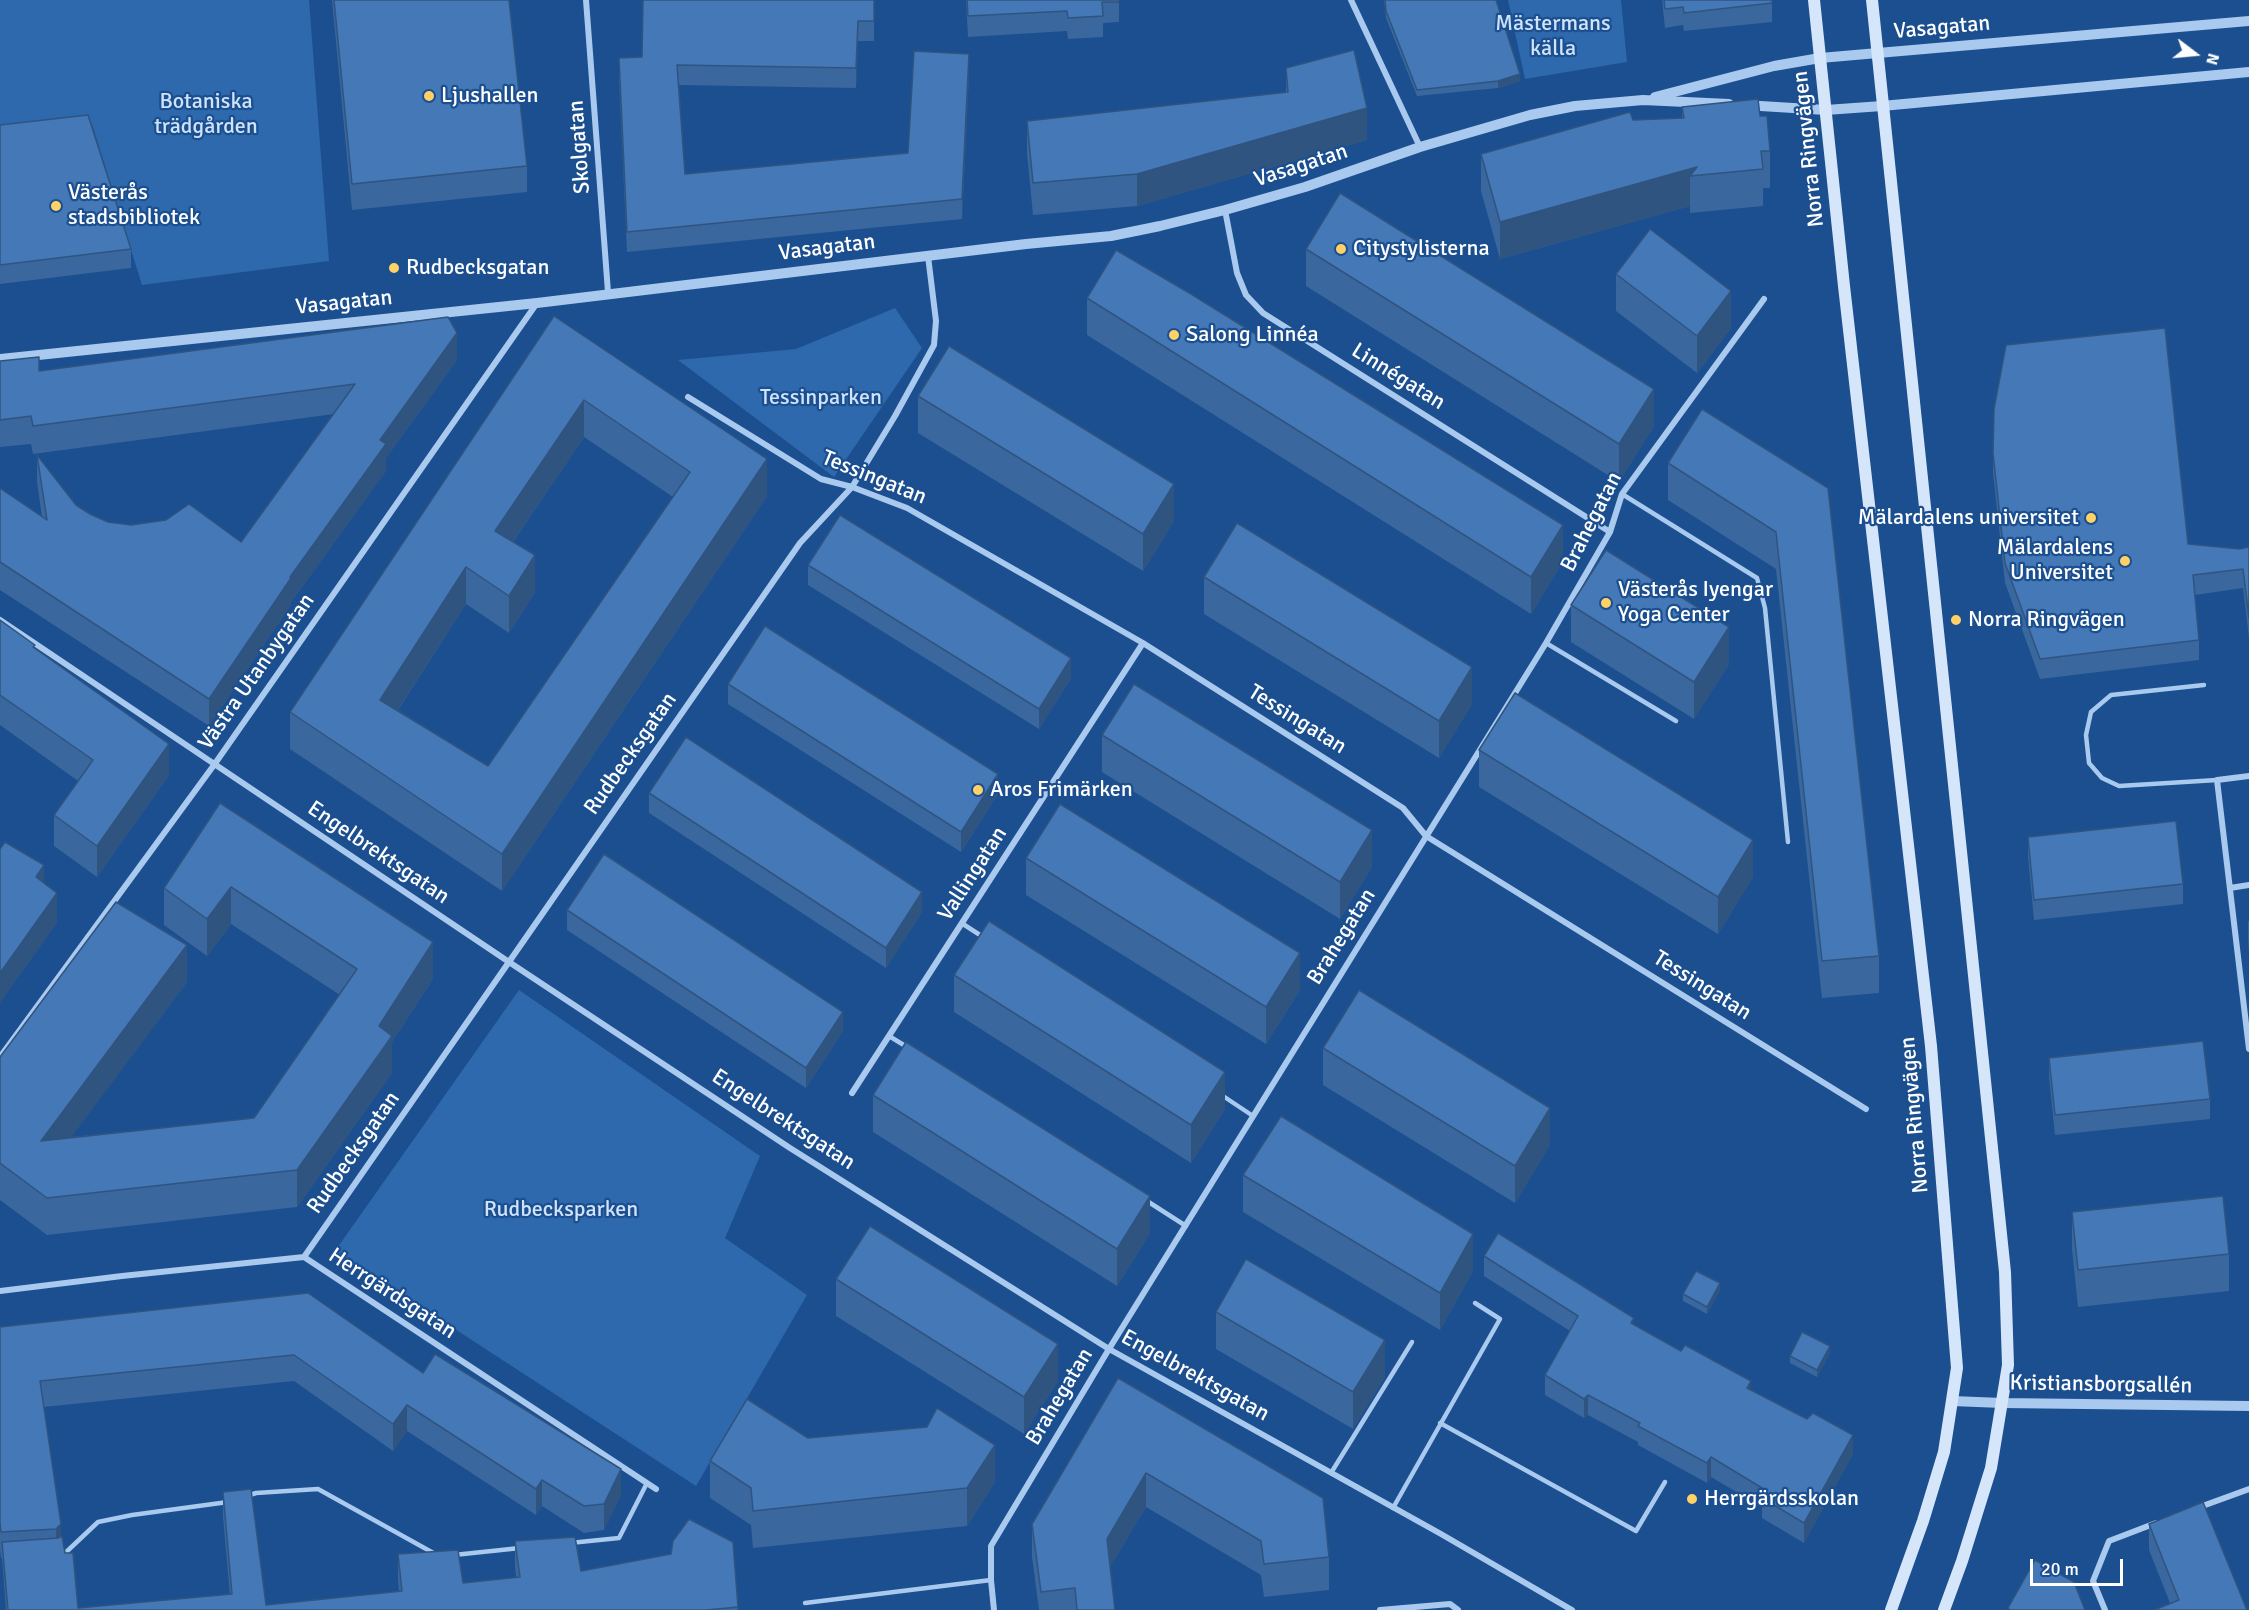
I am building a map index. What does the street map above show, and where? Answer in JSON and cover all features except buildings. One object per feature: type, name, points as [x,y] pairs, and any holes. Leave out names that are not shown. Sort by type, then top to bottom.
[{"type":"main road","name":"Norra Ringvägen","points":[[1814,0],[1931,1046],[1957,1368],[1944,1452],[1923,1521],[1891,1610]]},
{"type":"main road","points":[[1872,0],[2005,1272],[2008,1365],[1991,1468],[1944,1610]]},
{"type":"street","name":"Skolgatan","points":[[586,0],[608,292]]},
{"type":"street","points":[[1351,0],[1419,147]]},
{"type":"street","name":"Vasagatan","points":[[1643,100],[1774,66],[1821,58],[2249,21]]},
{"type":"street","name":"Vasagatan","points":[[0,360],[537,303],[608,292],[1026,243],[1110,236],[1225,210],[1305,187],[1419,147],[1530,115],[1575,106],[1643,100],[1826,110],[2249,72]]},
{"type":"street","name":"Linnégatan","points":[[1225,210],[1237,273],[1246,295],[1263,313],[1611,532]]},
{"type":"street","name":"Rudbecksgatan","points":[[304,1257],[800,543],[852,487],[934,345],[936,321],[928,256]]},
{"type":"street","name":"Brahegatan","points":[[994,1610],[991,1580],[992,1546],[1109,1349],[1546,643],[1611,532],[1622,494],[1764,299]]},
{"type":"street","name":"Västra Utanbygatan","points":[[0,1057],[214,765],[537,303]]},
{"type":"street","name":"Tessingatan","points":[[688,397],[821,479],[852,487],[907,508],[1143,643],[1403,808],[1426,836],[1866,1109]]},
{"type":"street","name":"Engelbrektsgatan","points":[[0,620],[790,1148],[1109,1349],[1572,1610]]},
{"type":"street","name":"Vallingatan","points":[[852,1093],[1143,643]]},
{"type":"street","points":[[2249,776],[2217,780],[2249,1049]]},
{"type":"street","points":[[2230,888],[2249,885]]},
{"type":"street","name":"Herrgärdsgatan","points":[[0,1292],[122,1276],[304,1257],[656,1489]]},
{"type":"street","name":"Kristiansborgsallén","points":[[1952,1401],[2249,1406]]},
{"type":"street","points":[[2195,1509],[2249,1489]]},
{"type":"street","points":[[2105,1610],[2093,1581],[2109,1541],[2163,1521]]},
{"type":"street","points":[[1380,1610],[1450,1604],[1458,1610]]},
{"type":"lane","points":[[1622,494],[1757,578],[1765,608],[1788,842]]},
{"type":"lane","points":[[1546,643],[1676,721]]},
{"type":"lane","points":[[2204,685],[2111,695],[2091,712],[2086,735],[2089,762],[2102,778],[2119,786],[2217,780]]},
{"type":"lane","points":[[963,924],[991,943]]},
{"type":"lane","points":[[889,1036],[909,1048]]},
{"type":"lane","points":[[1213,1089],[1253,1116]]},
{"type":"lane","points":[[1137,1194],[1186,1226]]},
{"type":"lane","points":[[1393,1508],[1500,1319],[1475,1303]]},
{"type":"lane","points":[[1331,1473],[1412,1342]]},
{"type":"lane","points":[[1440,1423],[1636,1531],[1665,1482]]},
{"type":"lane","points":[[563,1544],[619,1538],[647,1483]]},
{"type":"lane","points":[[246,1496],[256,1492],[318,1489],[440,1556]]},
{"type":"lane","points":[[58,1559],[98,1522],[235,1500]]},
{"type":"lane","points":[[451,1555],[529,1547]]},
{"type":"lane","points":[[805,1603],[991,1580]]},
{"type":"green space","name":"Botaniska trädgården","points":[[0,0],[309,0],[329,261],[142,285],[92,124],[0,135]]},
{"type":"green space","name":"Mästermans källa","points":[[1508,0],[1621,0],[1627,62],[1525,79]]},
{"type":"green space","name":"Tessinparken","points":[[895,308],[922,348],[834,477],[678,360],[796,349]]},
{"type":"green space","name":"Rudbecksparken","points":[[519,990],[760,1156],[725,1238],[807,1295],[696,1486],[335,1251]]},
{"type":"place","name":"Ljushallen","points":[[429,96]]},
{"type":"place","name":"Västerås stadsbibliotek","points":[[56,206]]},
{"type":"place","name":"Citystylisterna","points":[[1341,249]]},
{"type":"place","name":"Rudbecksgatan","points":[[394,268]]},
{"type":"place","name":"Salong Linnéa","points":[[1174,335]]},
{"type":"place","name":"Mälardalens universitet","points":[[2091,518]]},
{"type":"place","name":"Mälardalens Universitet","points":[[2125,561]]},
{"type":"place","name":"Västerås Iyengar Yoga Center","points":[[1606,603]]},
{"type":"place","name":"Norra Ringvägen","points":[[1956,620]]},
{"type":"place","name":"Aros Frimärken","points":[[978,790]]},
{"type":"place","name":"Herrgärdsskolan","points":[[1692,1499]]}]
